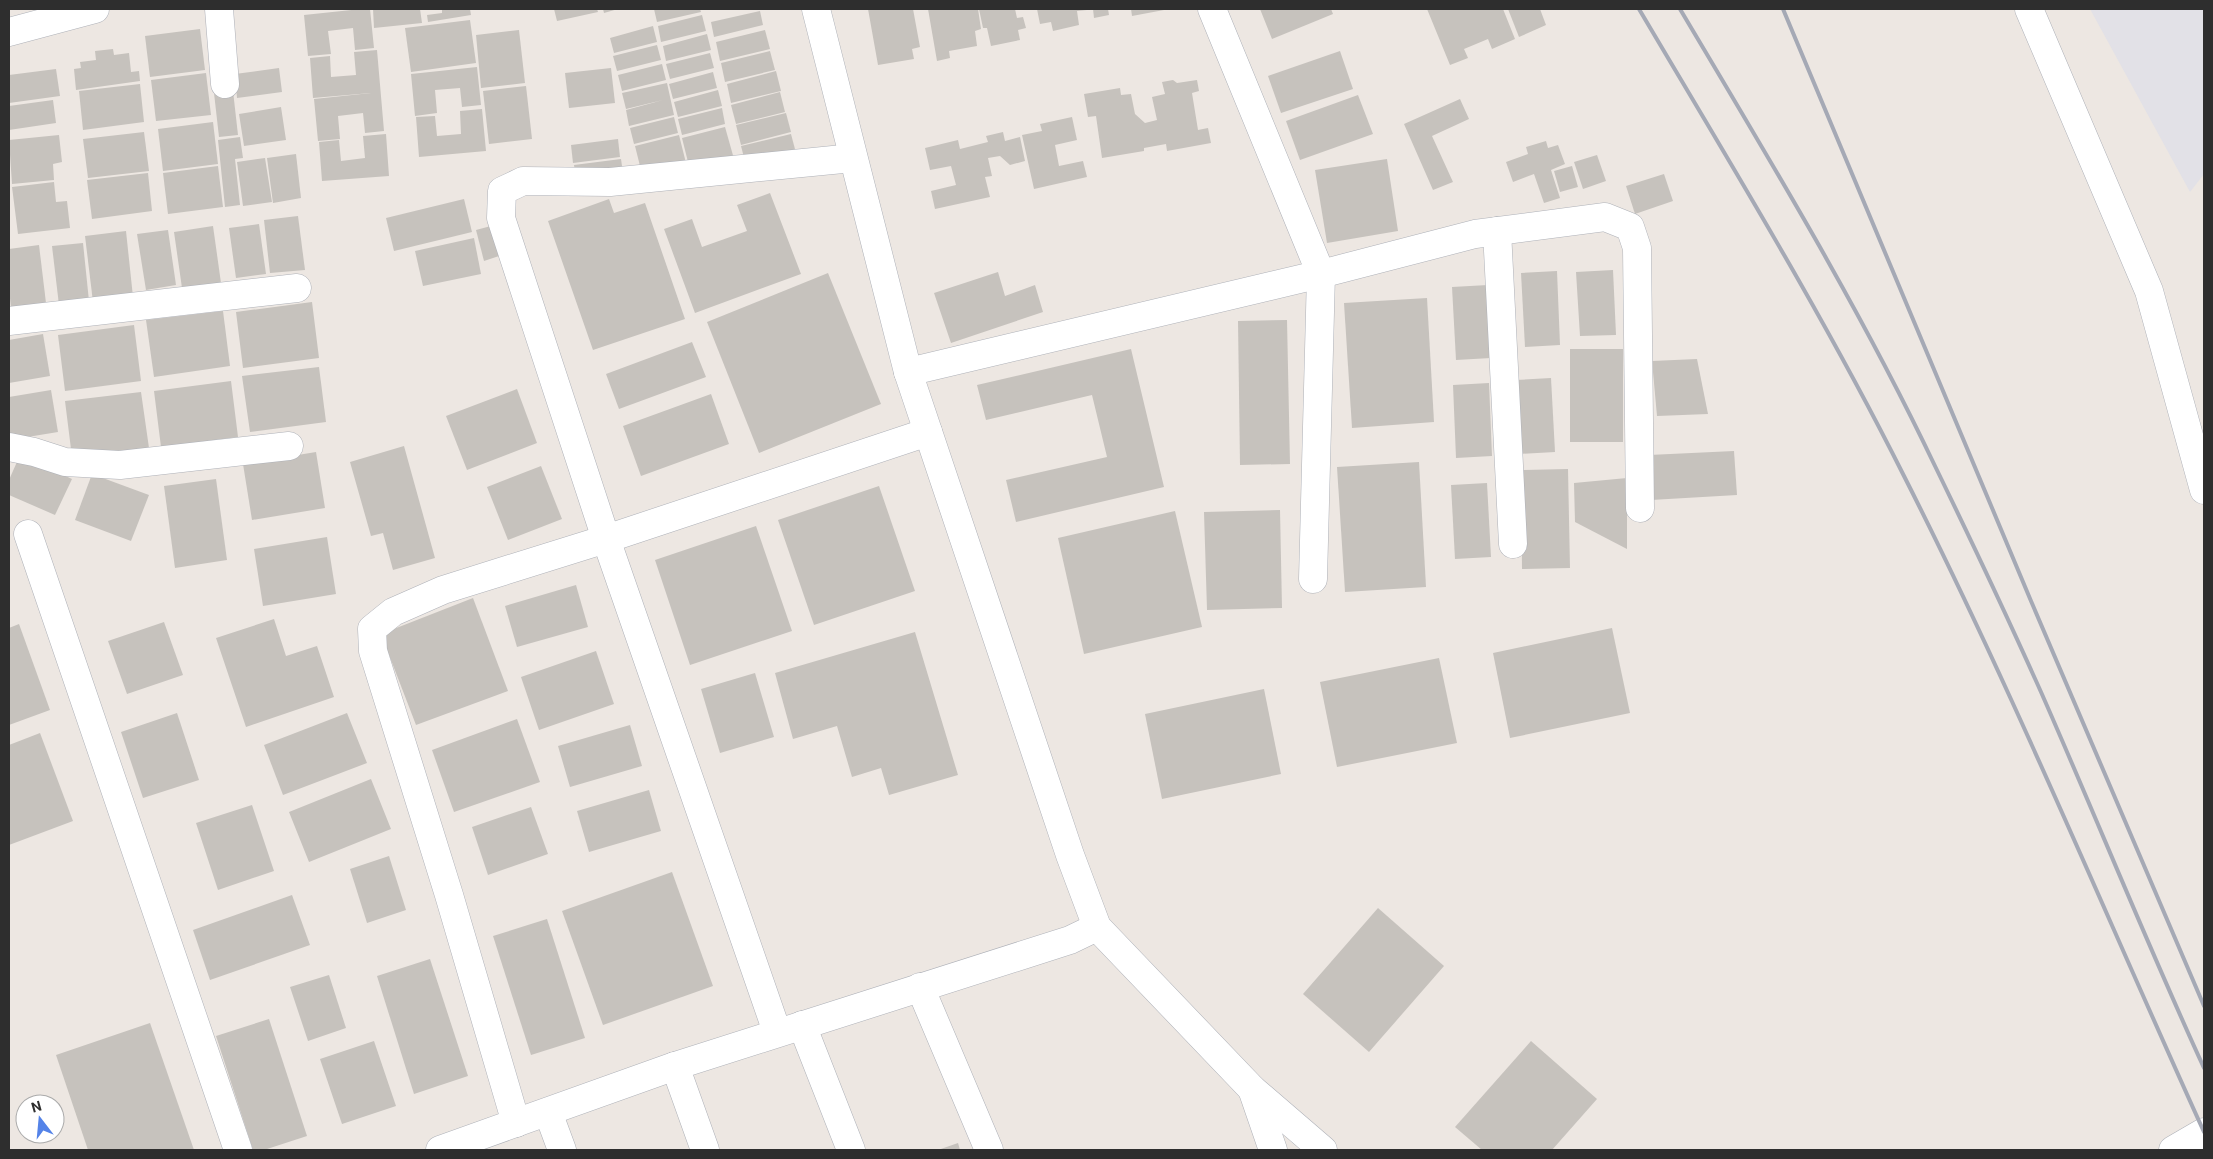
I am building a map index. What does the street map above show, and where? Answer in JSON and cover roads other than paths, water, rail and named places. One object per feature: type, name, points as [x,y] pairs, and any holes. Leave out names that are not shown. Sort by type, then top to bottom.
[{"type":"street","points":[[9,32],[95,9]]},
{"type":"street","points":[[219,9],[224,84]]},
{"type":"street","points":[[816,9],[908,372],[1070,854],[1097,927],[1252,1089],[1323,1150]]},
{"type":"street","points":[[1212,9],[1321,274],[1313,579]]},
{"type":"street","points":[[2029,9],[2149,291],[2204,490]]},
{"type":"street","points":[[851,1150],[790,1028],[606,539],[501,218],[502,191],[523,181],[610,182],[853,158]]},
{"type":"street","points":[[908,372],[1321,274],[1475,234],[1605,217],[1630,227],[1637,248],[1640,508]]},
{"type":"street","points":[[1497,231],[1513,544]]},
{"type":"street","points":[[9,321],[297,288]]},
{"type":"street","points":[[516,1123],[449,895],[372,651],[372,629],[393,612],[443,590],[606,539],[928,432]]},
{"type":"street","points":[[9,447],[34,452],[64,462],[120,465],[289,446]]},
{"type":"street","points":[[28,534],[238,1150]]},
{"type":"street","points":[[440,1150],[675,1066],[1070,940],[1097,927]]},
{"type":"street","points":[[920,987],[990,1150]]},
{"type":"street","points":[[675,1066],[705,1150]]},
{"type":"street","points":[[1252,1089],[1273,1150]]},
{"type":"street","points":[[548,1112],[562,1150]]},
{"type":"street","points":[[2173,1150],[2204,1132]]},
{"type":"railway","points":[[1639,9],[1742,182],[1842,357],[1904,476],[2021,721],[2204,1132]]},
{"type":"railway","points":[[1680,9],[1813,234],[1906,407],[2028,664],[2204,1068]]},
{"type":"railway","points":[[1783,9],[2031,601],[2204,1006]]}]
